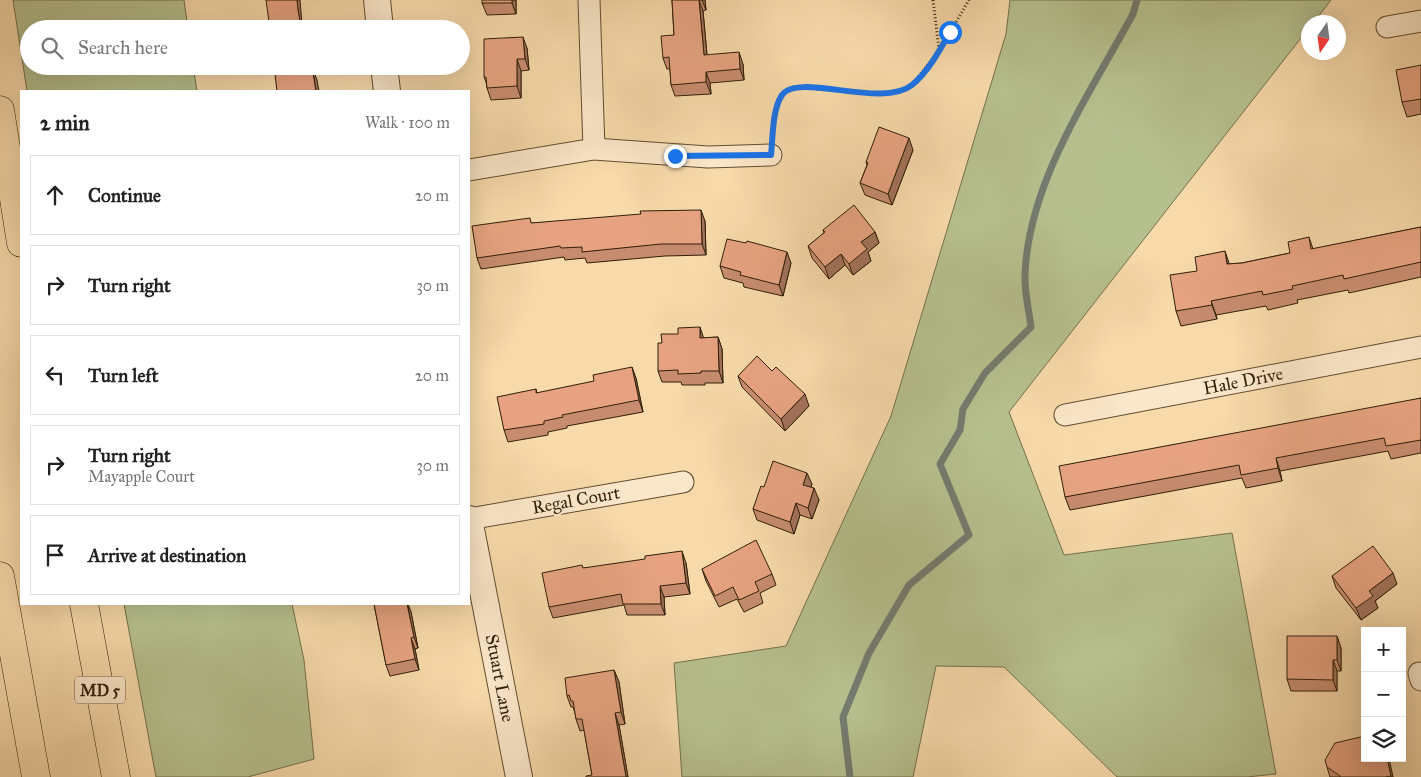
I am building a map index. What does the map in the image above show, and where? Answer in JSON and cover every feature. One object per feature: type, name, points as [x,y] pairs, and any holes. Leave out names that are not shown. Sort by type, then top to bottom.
[{"type":"highway","points":[[0,110],[20,237]]},
{"type":"highway","points":[[0,576],[36,777]]},
{"type":"highway","name":"MD 5","points":[[84,605],[116,777]]},
{"type":"street","points":[[376,0],[379,20]]},
{"type":"street","points":[[589,0],[594,149]]},
{"type":"street","points":[[1388,27],[1421,22]]},
{"type":"street","points":[[385,75],[387,90]]},
{"type":"street","points":[[470,170],[594,149],[708,157],[771,155]]},
{"type":"street","name":"Hale Drive","points":[[1065,415],[1421,347]]},
{"type":"street","name":"Regal Court","points":[[470,519],[683,482]]},
{"type":"street","name":"Stuart Lane","points":[[470,524],[519,777]]},
{"type":"path","points":[[933,0],[939,51]]},
{"type":"path","points":[[771,155],[779,101],[783,93],[792,87],[874,94],[896,93],[912,86],[939,51],[969,0]]},
{"type":"green space","points":[[13,0],[184,0],[187,20],[20,20],[20,46]]},
{"type":"green space","points":[[1010,0],[1331,0],[1319,15],[1301,15],[1301,38],[1009,412],[1064,555],[1232,533],[1276,774],[1247,777],[1117,777],[1004,667],[936,666],[913,777],[682,777],[674,663],[786,646],[891,416],[1006,34]]},
{"type":"green space","points":[[25,75],[194,75],[197,90],[27,90]]},
{"type":"green space","points":[[124,605],[292,605],[304,660],[314,759],[248,777],[156,777]]},
{"type":"building","points":[[266,0],[297,0],[300,20],[269,20]]},
{"type":"building","points":[[482,0],[512,0],[512,3],[482,3]]},
{"type":"building","points":[[672,0],[699,0],[704,55],[739,52],[740,69],[706,72],[706,82],[671,85],[669,57],[663,58],[661,36],[674,35]]},
{"type":"building","points":[[523,37],[525,59],[517,59],[517,86],[487,88],[486,77],[484,77],[484,39]]},
{"type":"building","points":[[1421,65],[1421,99],[1402,102],[1396,70]]},
{"type":"building","points":[[275,75],[313,75],[316,90],[277,90]]},
{"type":"building","points":[[879,127],[909,138],[888,194],[860,183]]},
{"type":"building","points":[[854,205],[875,232],[861,242],[867,249],[849,264],[841,254],[825,267],[808,246],[825,232],[823,230]]},
{"type":"building","points":[[701,210],[702,244],[661,244],[582,252],[582,247],[561,248],[560,246],[477,258],[472,226],[530,218],[531,223],[641,214],[640,211]]},
{"type":"building","points":[[1421,227],[1421,262],[1344,279],[1343,275],[1292,286],[1293,289],[1263,295],[1262,291],[1211,301],[1212,305],[1176,311],[1170,275],[1197,271],[1195,257],[1225,251],[1227,264],[1242,263],[1290,253],[1288,242],[1309,237],[1311,249]]},
{"type":"building","points":[[727,239],[746,243],[747,241],[787,252],[779,285],[740,275],[741,272],[720,266]]},
{"type":"building","points":[[700,327],[700,338],[718,337],[719,371],[678,374],[678,370],[658,371],[658,343],[662,343],[661,334],[678,334],[678,328]]},
{"type":"building","points":[[757,356],[772,371],[776,367],[805,394],[781,419],[738,376]]},
{"type":"building","points":[[632,367],[639,400],[562,415],[563,417],[544,421],[544,424],[504,430],[497,397],[536,389],[536,393],[594,381],[593,375]]},
{"type":"building","points":[[1421,398],[1421,440],[1386,446],[1384,438],[1276,458],[1278,468],[1241,475],[1239,465],[1065,497],[1059,466]]},
{"type":"building","points":[[773,461],[807,473],[803,485],[814,488],[808,508],[796,503],[790,522],[753,509],[761,486],[764,487]]},
{"type":"building","points":[[756,540],[772,574],[755,582],[759,591],[739,600],[733,587],[715,596],[702,569]]},
{"type":"building","points":[[1373,546],[1393,573],[1369,591],[1373,596],[1356,608],[1332,576]]},
{"type":"building","points":[[682,551],[686,583],[660,586],[661,604],[623,604],[621,594],[549,607],[542,573],[582,565],[583,568],[645,559],[645,556]]},
{"type":"building","points":[[374,605],[407,605],[414,637],[411,638],[415,659],[386,665]]},
{"type":"building","points":[[1287,636],[1337,636],[1337,660],[1333,660],[1333,680],[1287,679]]},
{"type":"building","points":[[614,670],[621,712],[615,713],[626,777],[586,777],[592,775],[582,719],[576,719],[573,701],[571,701],[569,695],[567,696],[565,678]]},
{"type":"building","points":[[1361,737],[1361,762],[1388,762],[1391,776],[1340,777],[1327,767],[1325,760],[1335,743]]},
{"type":"waterway","points":[[850,777],[843,717],[869,653],[909,585],[969,535],[940,464],[960,430],[963,409],[985,373],[1031,327],[1025,274],[1029,239],[1037,206],[1049,172],[1064,140],[1133,14],[1137,0]]},
{"type":"route","points":[[675,156],[771,155],[776,110],[783,93],[792,87],[804,87],[874,94],[896,93],[912,86],[939,51],[950,32]]}]
